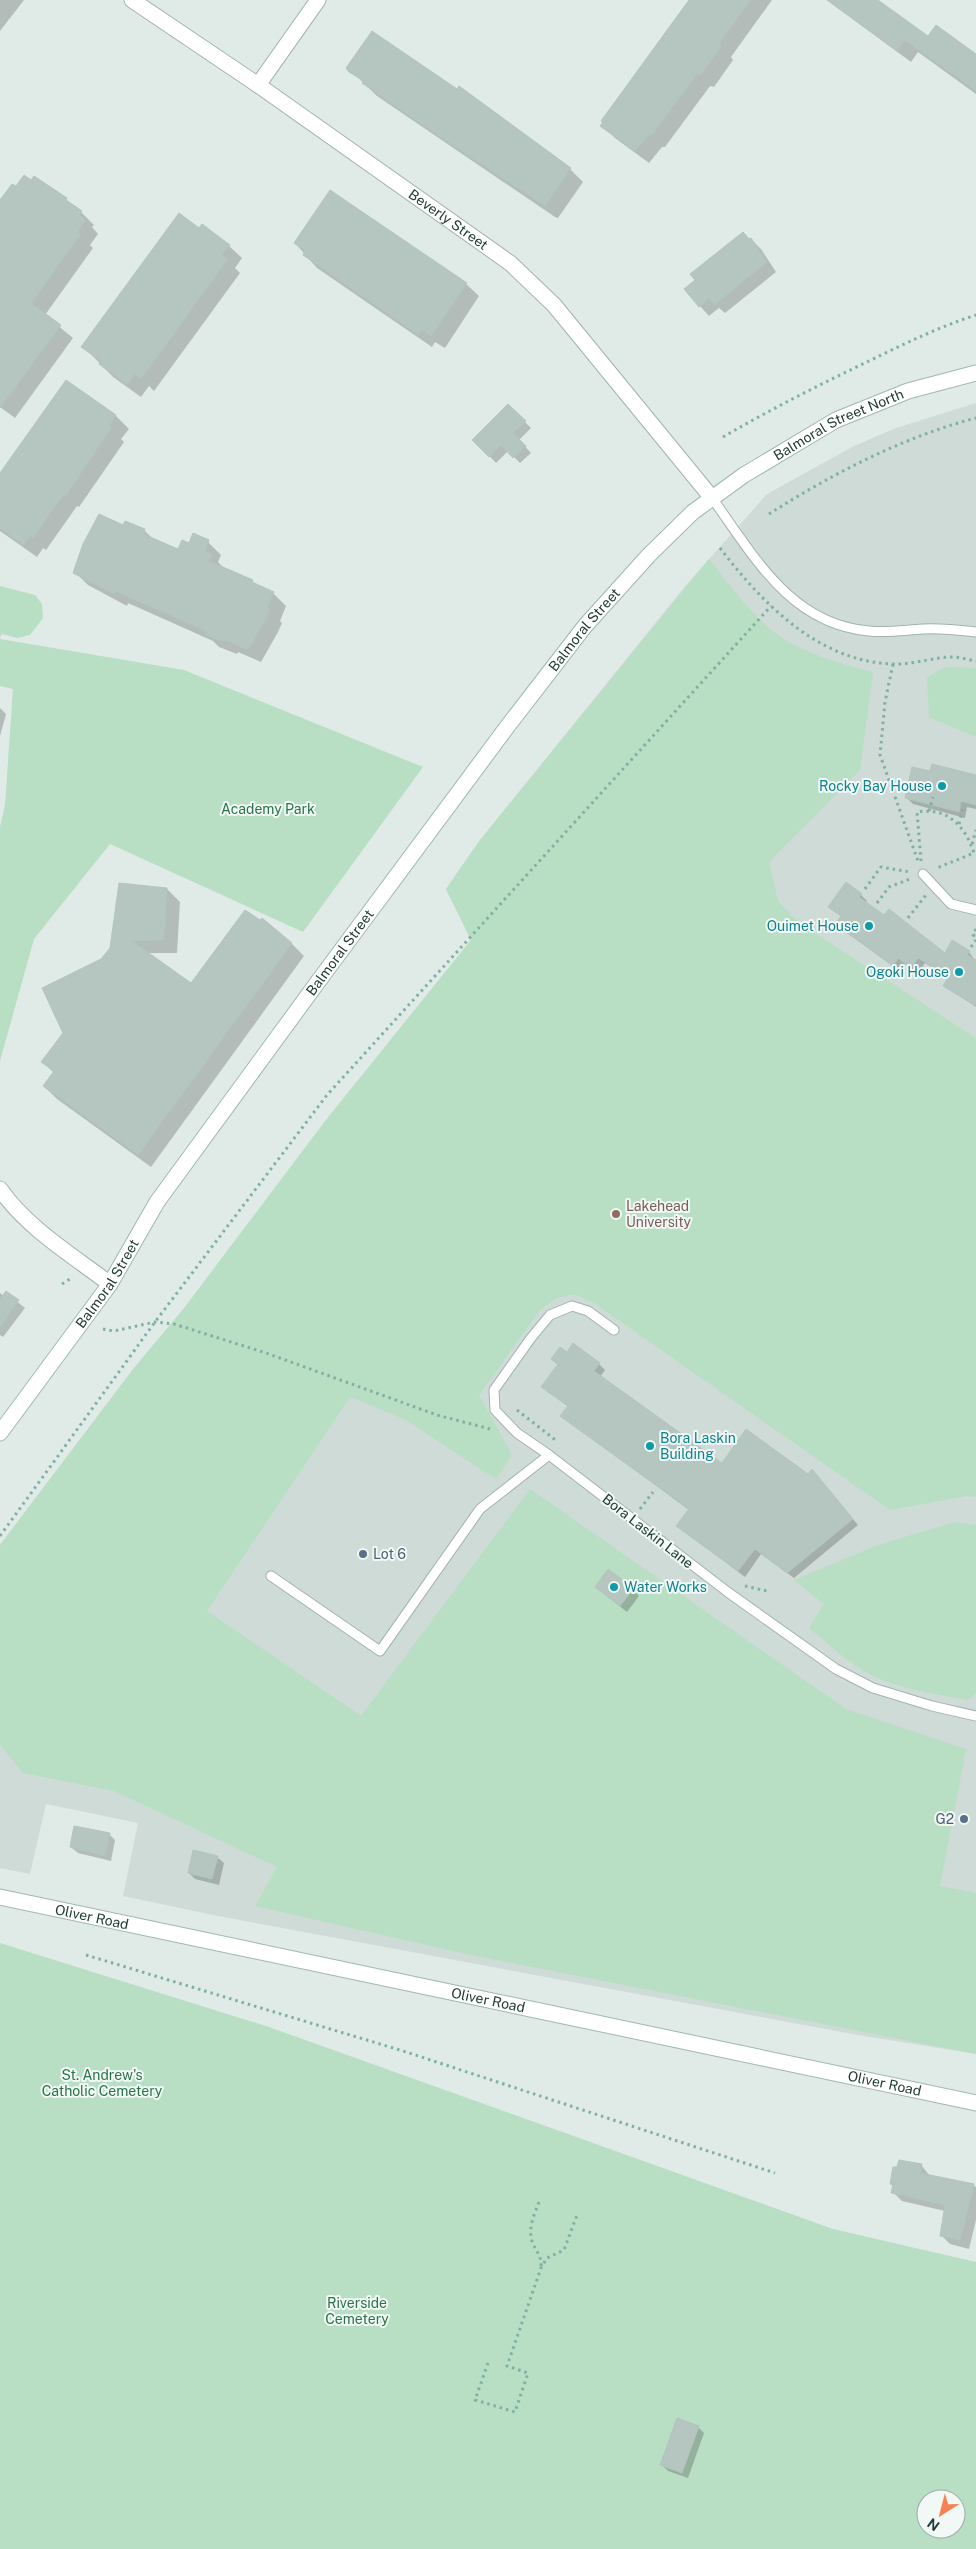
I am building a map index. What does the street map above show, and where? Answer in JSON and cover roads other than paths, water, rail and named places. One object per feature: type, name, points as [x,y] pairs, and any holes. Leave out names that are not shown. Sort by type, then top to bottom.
[{"type":"main road","name":"Beverly Street","points":[[132,0],[258,85],[510,263],[564,316],[712,498]]},
{"type":"main road","points":[[258,85],[318,0]]},
{"type":"main road","name":"Balmoral Street North","points":[[712,498],[765,460],[836,420],[908,391],[976,373]]},
{"type":"main road","name":"Balmoral Street","points":[[0,1433],[110,1284],[157,1202],[507,727],[585,626],[649,555],[693,512],[712,498]]},
{"type":"main road","points":[[0,1189],[11,1204],[45,1234],[110,1284]]},
{"type":"main road","name":"Oliver Road","points":[[0,1897],[976,2104]]},
{"type":"lane","points":[[712,498],[771,581],[800,605],[821,616],[842,626],[869,631],[947,629],[976,632]]},
{"type":"lane","points":[[923,874],[951,904],[976,910]]},
{"type":"lane","name":"Bora Laskin Lane","points":[[614,1330],[588,1311],[572,1306],[550,1316],[530,1338],[494,1390],[495,1410],[517,1434],[549,1455],[729,1593],[836,1669],[873,1688],[932,1706],[976,1716]]},
{"type":"lane","points":[[271,1576],[380,1651],[480,1509],[549,1455]]},
{"type":"place","name":"Rocky Bay House","points":[[942,786]]},
{"type":"place","name":"Ouimet House","points":[[869,926]]},
{"type":"place","name":"Ogoki House","points":[[959,972]]},
{"type":"place","name":"Lakehead University","points":[[616,1214]]},
{"type":"place","name":"Bora Laskin Building","points":[[650,1446]]},
{"type":"place","name":"Lot 6","points":[[363,1554]]},
{"type":"place","name":"Water Works","points":[[614,1587]]},
{"type":"place","name":"G2","points":[[964,1819]]},
{"type":"park label","name":"Academy Park","points":[[268,809]]},
{"type":"park label","name":"St. Andrew's Catholic Cemetery","points":[[102,2084]]},
{"type":"park label","name":"Riverside Cemetery","points":[[357,2312]]}]
